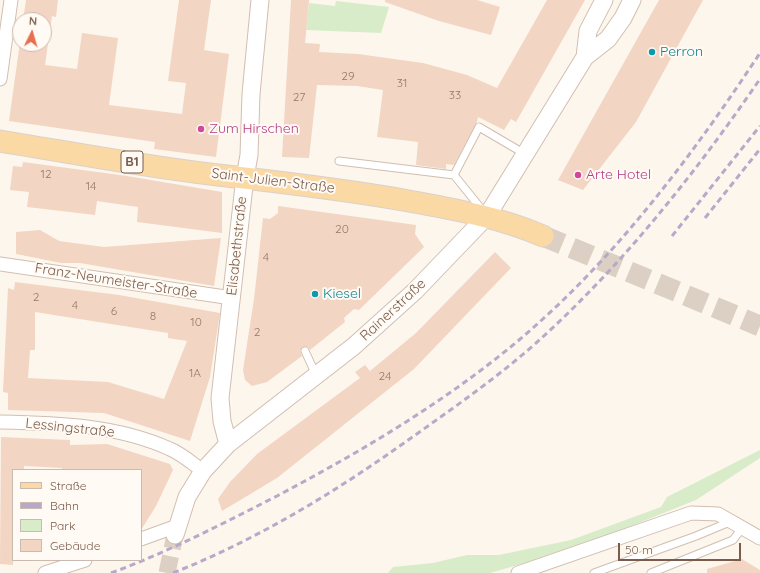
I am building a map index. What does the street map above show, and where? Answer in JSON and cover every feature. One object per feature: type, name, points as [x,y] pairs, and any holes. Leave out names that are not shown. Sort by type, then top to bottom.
[{"type":"main road","name":"Saint-Julien-Straße","points":[[0,140],[196,171],[348,190],[487,216],[514,224],[543,236]]},
{"type":"street","points":[[0,79],[11,0]]},
{"type":"street","name":"Elisabethstraße","points":[[228,444],[222,421],[220,398],[245,177],[249,155],[251,94],[260,0]]},
{"type":"street","name":"Rainerstraße","points":[[586,57],[588,31],[604,0]]},
{"type":"street","name":"Rainerstraße","points":[[176,531],[187,497],[203,471],[228,444],[354,346],[415,291],[487,216],[586,57],[608,39],[623,18],[632,0]]},
{"type":"street","name":"Franz-Neumeister-Straße","points":[[0,264],[232,298]]},
{"type":"street","name":"Lessingstraße","points":[[0,422],[53,423],[110,429],[171,449],[203,471]]},
{"type":"street","points":[[518,573],[691,513],[718,514],[760,538]]},
{"type":"street","points":[[142,540],[176,531]]},
{"type":"street","points":[[45,573],[82,561]]},
{"type":"lane","points":[[454,175],[479,127],[525,154]]},
{"type":"lane","points":[[340,161],[454,175],[487,216]]},
{"type":"lane","points":[[305,351],[316,375]]},
{"type":"lane","points":[[594,573],[696,536],[740,526]]},
{"type":"lane","points":[[651,573],[733,540],[740,526]]},
{"type":"green space","points":[[336,1],[389,7],[390,4],[381,33],[306,30],[309,3],[335,6]]},
{"type":"green space","points":[[760,450],[760,458],[696,500],[574,549],[490,573],[388,573],[393,567],[433,563],[467,555],[499,555],[571,540],[661,507],[667,497]]},
{"type":"building","points":[[26,0],[58,0],[56,17],[52,16],[52,12],[24,12]]},
{"type":"building","points":[[179,0],[211,0],[204,50],[229,54],[216,157],[154,149],[155,142],[9,121],[19,52],[47,52],[45,65],[77,69],[82,33],[118,38],[109,105],[182,114],[186,83],[168,81]]},
{"type":"building","points":[[291,0],[309,0],[305,43],[320,44],[319,52],[358,54],[423,63],[467,75],[497,88],[547,0],[585,0],[516,122],[511,119],[504,130],[478,117],[477,122],[454,165],[446,164],[446,169],[416,165],[418,142],[377,137],[383,90],[357,86],[317,85],[309,158],[282,157]]},
{"type":"building","points":[[385,0],[477,0],[500,7],[491,35],[439,21],[385,2]]},
{"type":"building","name":"Perron","points":[[659,0],[703,0],[636,122],[583,190],[558,180]]},
{"type":"building","points":[[23,162],[127,176],[222,192],[222,233],[137,222],[138,207],[97,201],[95,215],[27,207],[29,192],[10,190],[13,166],[22,167]]},
{"type":"building","name":"Kiesel","points":[[278,206],[416,225],[415,234],[424,247],[359,310],[354,309],[344,318],[345,322],[310,350],[308,347],[303,347],[300,351],[302,356],[267,382],[252,386],[245,380],[243,370],[254,299],[263,218],[270,219],[278,213]]},
{"type":"building","points":[[40,230],[59,241],[104,247],[221,238],[214,286],[80,263],[61,263],[16,254],[16,232]]},
{"type":"building","points":[[495,252],[511,268],[414,369],[277,478],[222,511],[218,499],[230,482],[257,454],[360,378],[355,372],[365,365],[370,371],[416,333]]},
{"type":"building","points":[[15,282],[119,295],[220,313],[210,377],[190,441],[104,413],[8,410],[8,393],[3,392],[8,288],[14,290]],"holes":[[[35,312],[168,333],[168,338],[187,341],[164,399],[108,382],[28,378],[30,350],[35,350]]]},
{"type":"building","points":[[1,437],[70,440],[70,445],[107,444],[170,464],[173,470],[156,506],[142,528],[142,469],[62,469],[24,466],[24,469],[12,469],[13,565],[0,564]]},
{"type":"building","points":[[742,559],[760,570],[760,573],[707,573],[707,569]]},
{"type":"tunnel","points":[[543,236],[760,326]]},
{"type":"tunnel","points":[[167,573],[175,535]]},
{"type":"railway","points":[[142,561],[174,547],[277,496],[369,445],[457,388],[513,345],[584,280],[616,245],[706,132],[760,53]]},
{"type":"railway","points":[[173,573],[264,531],[321,498],[377,462],[471,395],[535,344],[598,283],[627,251],[683,184],[760,79]]},
{"type":"railway","points":[[672,236],[760,126]]},
{"type":"railway","points":[[705,218],[760,149]]},
{"type":"railway","points":[[111,573],[141,561]]},
{"type":"place","name":"Perron","points":[[652,52]]},
{"type":"place","name":"Zum Hirschen","points":[[201,129]]},
{"type":"place","name":"Arte Hotel","points":[[578,175]]},
{"type":"place","name":"Kiesel","points":[[315,294]]}]
